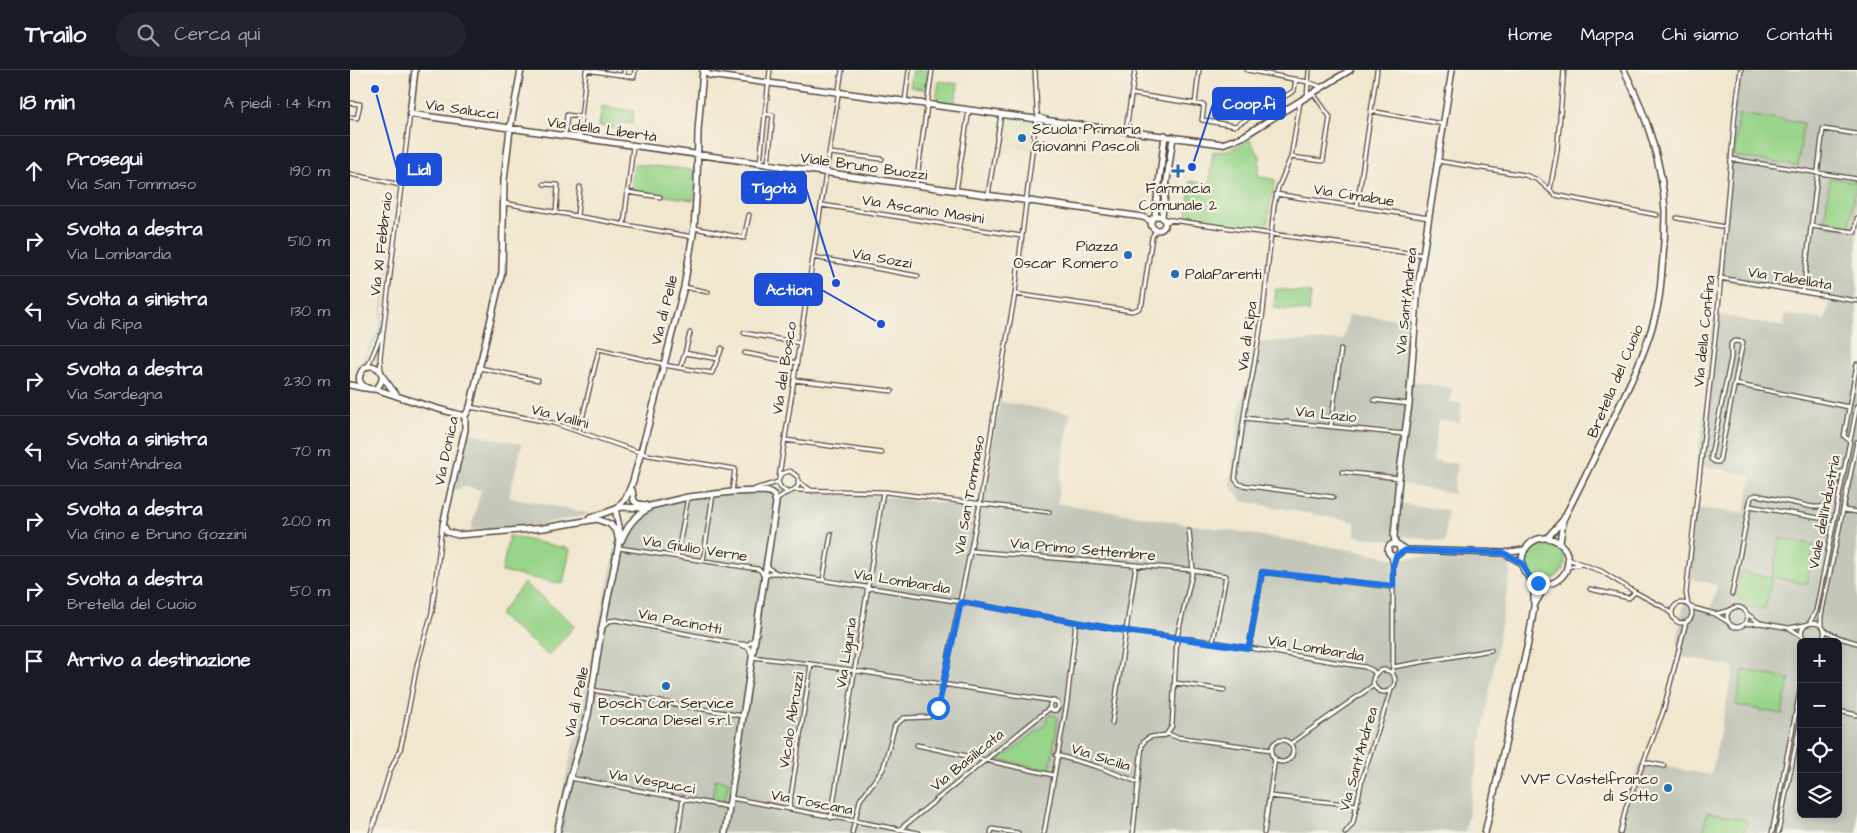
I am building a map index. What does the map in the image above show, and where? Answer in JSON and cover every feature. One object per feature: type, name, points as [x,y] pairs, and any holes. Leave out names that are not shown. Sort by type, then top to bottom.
[{"type":"street","name":"Via XI Febbraio","points":[[382,374],[380,358],[415,70]]},
{"type":"street","name":"Via Donica","points":[[371,833],[390,772],[400,750],[404,733],[417,665],[432,612],[442,525],[465,430],[465,416],[470,407],[502,272],[503,203],[510,129],[521,70]]},
{"type":"street","points":[[579,138],[586,70],[634,76],[635,70]]},
{"type":"street","points":[[624,70],[624,75]]},
{"type":"street","points":[[704,70],[708,75],[1165,135],[1215,144],[1228,143],[1242,137],[1350,70]]},
{"type":"street","name":"Via di Pelle","points":[[558,833],[570,778],[588,715],[601,632],[618,547],[620,532],[616,515],[633,481],[684,287],[694,228],[697,152],[704,70]]},
{"type":"street","points":[[760,161],[770,70]]},
{"type":"street","name":"Via del Bosco","points":[[778,482],[842,70]]},
{"type":"street","points":[[905,101],[909,70]]},
{"type":"street","points":[[916,186],[932,70]]},
{"type":"street","points":[[1035,70],[1038,116],[1047,120]]},
{"type":"street","points":[[1126,130],[1136,70]]},
{"type":"street","points":[[1195,104],[1199,70]]},
{"type":"street","points":[[1248,70],[1296,79],[1323,88]]},
{"type":"street","points":[[1306,97],[1309,70]]},
{"type":"street","points":[[1357,207],[1377,70]]},
{"type":"street","name":"Via Sant'Andrea","points":[[1395,544],[1399,478],[1409,404],[1415,313],[1452,70]]},
{"type":"street","points":[[1550,190],[1557,152],[1564,70]]},
{"type":"street","name":"Bretella del Cuoio","points":[[1524,550],[1532,541],[1548,537],[1563,520],[1643,354],[1657,312],[1664,237],[1665,211],[1663,195],[1658,167],[1642,111],[1624,70]]},
{"type":"street","name":"Via della Confina","points":[[1691,617],[1686,593],[1741,70]]},
{"type":"street","points":[[1132,94],[1204,105],[1202,120],[1235,126],[1294,91],[1296,79]]},
{"type":"street","points":[[1291,157],[1323,160],[1330,117],[1313,93]]},
{"type":"street","name":"Via di Ripa","points":[[1300,102],[1291,157],[1276,194],[1262,312],[1252,378],[1246,398],[1235,474],[1236,482],[1239,484],[1333,498]]},
{"type":"street","points":[[350,103],[360,104],[358,118],[350,117]]},
{"type":"street","points":[[956,191],[969,110]]},
{"type":"street","points":[[1024,117],[1032,115],[1037,111]]},
{"type":"street","points":[[1371,111],[1444,124]]},
{"type":"street","name":"Via Salucci","points":[[410,114],[510,129]]},
{"type":"street","points":[[765,114],[773,115],[768,162]]},
{"type":"street","points":[[988,196],[1001,114]]},
{"type":"street","points":[[564,136],[567,115],[581,117]]},
{"type":"street","name":"Via San Tommaso","points":[[852,833],[860,800],[883,769],[896,725],[904,718],[925,718],[933,715],[938,708],[980,504],[1014,294],[1036,119]]},
{"type":"street","name":"Via della Libertà","points":[[510,129],[690,154],[697,152]]},
{"type":"street","points":[[1803,292],[1823,130],[1857,134]]},
{"type":"street","points":[[1156,230],[1153,227],[1153,219],[1165,135]]},
{"type":"street","points":[[1014,294],[1132,311],[1138,309],[1142,304],[1152,237],[1156,230],[1163,228],[1173,137]]},
{"type":"street","points":[[624,224],[633,146]]},
{"type":"street","name":"Viale Bruno Buozzi","points":[[697,152],[916,186],[1164,219]]},
{"type":"street","points":[[830,153],[882,160]]},
{"type":"street","points":[[1731,159],[1857,179]]},
{"type":"street","points":[[1438,161],[1525,175],[1538,180],[1555,195],[1657,215]]},
{"type":"street","points":[[350,174],[401,185]]},
{"type":"street","points":[[544,184],[558,185],[556,212]]},
{"type":"street","points":[[577,215],[580,187]]},
{"type":"street","points":[[627,192],[660,197]]},
{"type":"street","name":"Via Cimabue","points":[[1276,194],[1429,218]]},
{"type":"street","points":[[503,203],[693,237]]},
{"type":"street","name":"Via Ascanio Masini","points":[[822,206],[1021,236]]},
{"type":"street","points":[[694,228],[744,238],[749,215]]},
{"type":"street","points":[[1677,218],[1725,227]]},
{"type":"street","points":[[1811,226],[1855,232],[1857,218]]},
{"type":"street","points":[[1164,219],[1423,255]]},
{"type":"street","name":"Via Sozzi","points":[[814,257],[918,276]]},
{"type":"street","name":"Via Tabellata","points":[[1720,278],[1857,301]]},
{"type":"street","points":[[684,287],[708,292]]},
{"type":"street","name":"Via XI Febbraio","points":[[368,366],[383,332]]},
{"type":"street","points":[[680,368],[690,333]]},
{"type":"street","points":[[744,333],[800,343]]},
{"type":"street","points":[[1734,341],[1738,341],[1743,342],[1735,384],[1719,462],[1715,462],[1711,455],[1731,358],[1731,344],[1734,341]]},
{"type":"street","points":[[579,432],[599,350],[664,365],[712,373],[722,348]]},
{"type":"street","points":[[1331,425],[1341,349]]},
{"type":"street","points":[[685,353],[718,359]]},
{"type":"street","points":[[745,353],[797,363]]},
{"type":"street","points":[[1850,441],[1844,436],[1857,364]]},
{"type":"street","points":[[350,383],[359,377],[368,366],[377,367],[398,397]]},
{"type":"street","points":[[480,368],[538,380]]},
{"type":"street","points":[[375,389],[381,385],[382,374]]},
{"type":"street","points":[[359,377],[367,389]]},
{"type":"street","points":[[794,380],[892,390]]},
{"type":"street","points":[[350,383],[465,416]]},
{"type":"street","points":[[1735,384],[1849,406]]},
{"type":"street","points":[[1374,400],[1409,404]]},
{"type":"street","name":"Viale dell'Industria","points":[[1810,622],[1816,611],[1857,406]]},
{"type":"street","name":"Via Vallini","points":[[470,407],[554,423],[641,453],[734,469],[732,492]]},
{"type":"street","name":"Via Lazio","points":[[1244,418],[1331,425],[1406,434]]},
{"type":"street","points":[[785,440],[882,453]]},
{"type":"street","name":"Viale dell'Industria","points":[[1821,625],[1821,616],[1857,442]]},
{"type":"street","points":[[782,462],[788,471],[796,474],[799,482],[812,491]]},
{"type":"street","points":[[779,477],[788,471]]},
{"type":"street","points":[[1342,472],[1399,478]]},
{"type":"street","points":[[1825,519],[1834,478],[1840,472],[1844,472]]},
{"type":"street","points":[[633,481],[632,497],[635,502],[645,505],[658,505]]},
{"type":"street","points":[[748,491],[778,482],[780,488],[787,492]]},
{"type":"street","points":[[794,490],[799,482]]},
{"type":"street","points":[[776,503],[781,495],[794,490],[883,492],[1049,512]]},
{"type":"street","points":[[583,521],[618,508],[642,508],[713,494],[748,491],[770,492],[774,495],[776,503],[725,833]]},
{"type":"street","name":"Via Liguria","points":[[831,818],[883,492]]},
{"type":"street","points":[[702,561],[713,494]]},
{"type":"street","points":[[1732,594],[1751,497],[1754,495],[1813,507],[1828,504]]},
{"type":"street","points":[[678,557],[688,498]]},
{"type":"street","name":"Via di Pelle","points":[[618,547],[624,533],[637,516],[658,505]]},
{"type":"street","points":[[1749,506],[1825,519],[1833,526]]},
{"type":"street","points":[[1843,510],[1857,512]]},
{"type":"street","points":[[442,525],[448,532],[458,535],[544,528],[598,520],[610,524],[617,532],[618,547]]},
{"type":"street","name":"Bretella del Cuoio","points":[[1560,543],[1563,520]]},
{"type":"street","points":[[1168,734],[1173,721],[1177,637],[1193,570],[1189,531]]},
{"type":"street","points":[[823,580],[831,534]]},
{"type":"street","points":[[1395,544],[1387,548],[1388,553],[1395,555],[1406,550],[1504,553],[1524,550],[1522,563],[1526,574],[1534,581],[1546,584],[1558,580],[1563,575],[1568,559],[1565,549],[1560,543],[1548,537]]},
{"type":"street","points":[[1395,544],[1406,550]]},
{"type":"street","points":[[1395,544],[1400,550],[1395,555]]},
{"type":"street","name":"Via Giulio Verne","points":[[618,547],[758,569],[764,578]]},
{"type":"street","name":"Via Primo Settembre","points":[[971,551],[1193,570],[1226,576],[1213,642]]},
{"type":"street","points":[[1504,553],[1522,563]]},
{"type":"street","name":"Via Sant'Andrea","points":[[1345,833],[1353,824],[1362,779],[1395,682],[1392,673],[1393,566],[1395,555]]},
{"type":"street","points":[[1568,559],[1601,570],[1663,607],[1672,614],[1682,632]]},
{"type":"street","points":[[767,562],[768,568],[777,573]]},
{"type":"street","points":[[1567,567],[1581,564]]},
{"type":"street","points":[[1112,723],[1136,565]]},
{"type":"street","points":[[1249,648],[1262,572],[1393,586]]},
{"type":"street","name":"Via Lombardia","points":[[764,578],[769,574],[777,573],[868,587],[1127,631],[1213,642],[1365,667],[1376,674]]},
{"type":"street","points":[[1485,833],[1534,607],[1534,581]]},
{"type":"street","points":[[1534,607],[1546,584]]},
{"type":"street","points":[[1590,589],[1629,598],[1635,592]]},
{"type":"street","name":"Via della Confina","points":[[1681,603],[1686,593]]},
{"type":"street","name":"Via Pacinotti","points":[[608,602],[610,618],[739,644],[749,648],[752,657]]},
{"type":"street","points":[[1663,607],[1674,607],[1681,603],[1715,614],[1737,627],[1744,624],[1760,623],[1789,628],[1806,625]]},
{"type":"street","points":[[1715,614],[1739,606],[1760,623]]},
{"type":"street","points":[[1672,614],[1674,607]]},
{"type":"street","points":[[1728,623],[1727,616],[1729,610]]},
{"type":"street","points":[[1620,833],[1626,807],[1663,712],[1682,632],[1686,622],[1701,611]]},
{"type":"street","points":[[1744,624],[1747,620],[1747,614]]},
{"type":"street","name":"Via Pacinotti","points":[[601,632],[607,622],[616,620]]},
{"type":"street","points":[[1044,833],[1056,755],[1067,702],[1076,622]]},
{"type":"street","points":[[1677,622],[1686,622]]},
{"type":"street","points":[[1802,636],[1802,630],[1806,625],[1810,622],[1816,622],[1824,630],[1823,638]]},
{"type":"street","points":[[1789,628],[1802,636]]},
{"type":"street","points":[[1824,630],[1840,638]]},
{"type":"street","name":"Via Pacinotti","points":[[739,644],[750,644],[755,636]]},
{"type":"street","points":[[1842,638],[1857,642]]},
{"type":"street","points":[[1393,667],[1491,650]]},
{"type":"street","points":[[752,657],[811,664],[1055,702],[1067,702]]},
{"type":"street","name":"Vicolo Abruzzi","points":[[788,809],[811,664]]},
{"type":"street","points":[[1376,674],[1384,670],[1392,673]]},
{"type":"street","name":"Via Sant'Andrea","points":[[1376,674],[1374,685],[1382,692],[1391,690]]},
{"type":"street","points":[[1175,683],[1224,690]]},
{"type":"street","points":[[1290,744],[1374,685]]},
{"type":"street","points":[[592,690],[743,716]]},
{"type":"street","points":[[1055,702],[1050,704],[1050,708],[1065,712]]},
{"type":"street","points":[[1055,702],[1058,706],[1055,710]]},
{"type":"street","points":[[1772,833],[1797,706]]},
{"type":"street","name":"Via Basilicata","points":[[899,830],[1050,708]]},
{"type":"street","points":[[1842,712],[1857,715]]},
{"type":"street","points":[[1778,833],[1799,728]]},
{"type":"street","points":[[1133,833],[1141,748],[1144,741],[1150,736],[1164,736],[1168,734],[1176,737],[1272,750]]},
{"type":"street","points":[[1264,833],[1275,758],[1272,750],[1277,741],[1286,741],[1290,744],[1293,753],[1289,759],[1283,761],[1275,758]]},
{"type":"street","points":[[917,745],[1054,775]]},
{"type":"street","name":"Via Sicilia","points":[[1056,755],[1098,767],[1138,782]]},
{"type":"street","points":[[1644,762],[1664,766]]},
{"type":"street","name":"Via Vespucci","points":[[570,778],[729,807]]},
{"type":"street","points":[[1269,796],[1357,806]]},
{"type":"street","points":[[678,833],[683,798]]},
{"type":"street","name":"Via Toscana","points":[[731,798],[919,833]]},
{"type":"street","points":[[991,833],[992,829],[1018,833]]},
{"type":"shaded area","points":[[1738,70],[1857,70],[1857,833],[1617,833],[1625,803],[1640,762],[1711,775],[1734,667],[1682,657],[1684,646],[1677,644],[1684,603],[1712,608],[1717,585],[1687,578],[1694,508],[1745,513],[1752,475],[1697,465],[1706,401],[1714,314],[1784,327],[1785,314],[1825,320],[1830,301],[1716,279]]},
{"type":"shaded area","points":[[1002,116],[1034,120],[1031,150],[1012,148],[1011,154],[998,152]]},
{"type":"shaded area","points":[[1349,315],[1412,320],[1408,381],[1452,388],[1450,402],[1462,403],[1460,423],[1438,420],[1433,461],[1457,464],[1453,494],[1402,484],[1399,503],[1447,510],[1445,542],[1403,536],[1401,542],[1355,536],[1355,522],[1243,501],[1229,484],[1241,401],[1250,375],[1254,342],[1343,340]]},
{"type":"shaded area","points":[[1000,402],[1070,413],[1057,503],[1382,555],[1387,558],[1504,557],[1512,562],[1465,833],[1440,831],[1416,833],[554,833],[617,540],[648,502],[670,496],[757,487],[860,494],[980,507]]},
{"type":"shaded area","points":[[468,433],[522,444],[509,497],[592,514],[537,525],[471,530],[481,490],[463,486],[454,491]]},
{"type":"green space","points":[[913,70],[930,70],[927,90],[910,87]]},
{"type":"green space","points":[[939,81],[958,84],[955,103],[936,101]]},
{"type":"green space","points":[[602,106],[634,111],[632,124],[620,122],[619,129],[599,126]]},
{"type":"green space","points":[[1739,114],[1803,123],[1798,166],[1734,156]]},
{"type":"green space","points":[[1249,139],[1260,156],[1258,176],[1276,180],[1267,229],[1187,219],[1190,181],[1209,184],[1213,151],[1228,150]]},
{"type":"green space","points":[[634,164],[695,170],[694,200],[631,191]]},
{"type":"green space","points":[[1830,178],[1856,182],[1849,229],[1824,225]]},
{"type":"green space","points":[[1276,289],[1311,293],[1309,312],[1274,308]]},
{"type":"green space","points":[[509,536],[570,549],[563,584],[502,572]]},
{"type":"green space","points":[[1780,538],[1814,545],[1807,584],[1772,577]]},
{"type":"green space","points":[[1541,540],[1549,540],[1556,543],[1562,549],[1565,560],[1562,571],[1556,577],[1549,580],[1541,580],[1534,577],[1528,571],[1525,564],[1525,556],[1528,549],[1534,543]]},
{"type":"green space","points":[[1740,572],[1772,578],[1765,609],[1745,606],[1741,601],[1737,593]]},
{"type":"green space","points":[[524,583],[575,625],[549,656],[499,615]]},
{"type":"green space","points":[[1743,670],[1789,679],[1782,714],[1736,705]]},
{"type":"green space","points":[[1049,715],[1054,715],[1058,718],[1050,770],[994,759],[1000,754],[1008,754],[1046,724]]},
{"type":"green space","points":[[715,779],[729,782],[724,802],[712,801]]},
{"type":"green space","points":[[1707,812],[1747,820],[1744,833],[1703,833]]},
{"type":"waterway","points":[[355,376],[380,329],[391,245]]},
{"type":"waterway","points":[[576,775],[592,718]]},
{"type":"waterway","points":[[562,833],[565,817]]},
{"type":"place","name":"Lidl","points":[[375,89]]},
{"type":"place","name":"Scuola Primaria Giovanni Pascoli","points":[[1022,138]]},
{"type":"place","name":"Coop.fi","points":[[1192,167]]},
{"type":"place","name":"Farmacia Comunale 2","points":[[1178,171]]},
{"type":"place","name":"Piazza Oscar Romero","points":[[1128,255]]},
{"type":"place","name":"PalaParenti","points":[[1175,274]]},
{"type":"place","name":"Tigotà","points":[[836,283]]},
{"type":"place","name":"Action","points":[[881,324]]},
{"type":"place","name":"Bosch Car Service Toscana Diesel s.r.l.","points":[[666,686]]},
{"type":"place","name":"VVF CVastelfranco di Sotto","points":[[1668,788]]},
{"type":"route","points":[[938,708],[961,602],[1127,631],[1249,648],[1262,572],[1393,586],[1393,566],[1396,556],[1406,550],[1504,553],[1522,563],[1528,576],[1538,583]]}]
